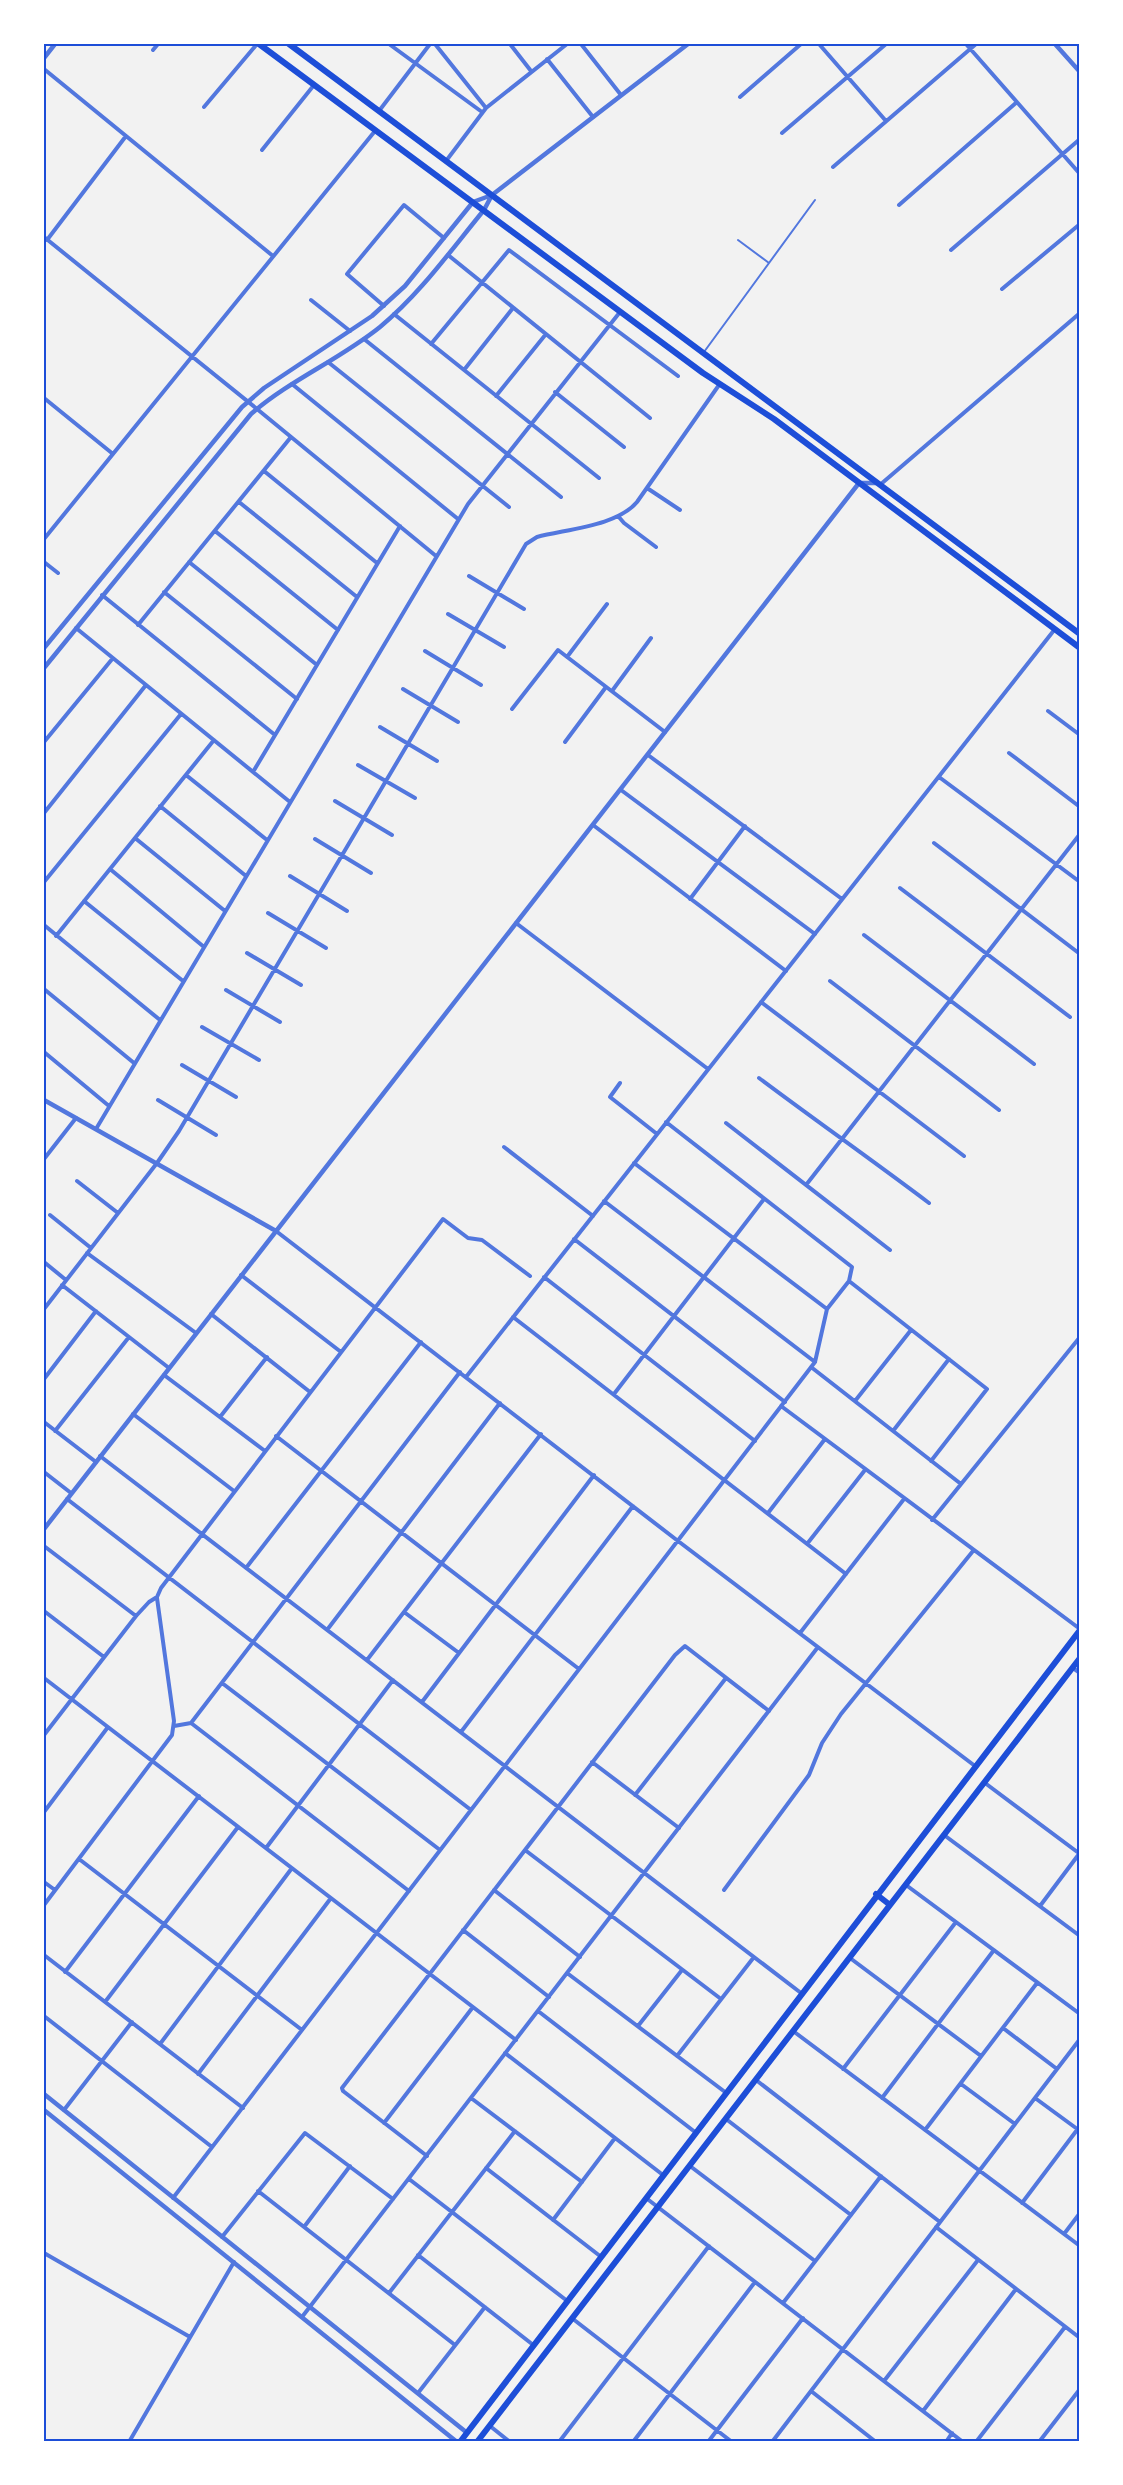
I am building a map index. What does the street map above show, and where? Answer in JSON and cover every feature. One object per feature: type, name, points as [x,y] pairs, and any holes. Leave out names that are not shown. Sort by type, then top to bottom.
[{"type":"main road","points":[[258,44],[719,385],[774,419],[1080,648]]},
{"type":"main road","points":[[289,44],[1080,634]]},
{"type":"main road","points":[[458,2442],[1080,1630]]},
{"type":"main road","points":[[477,2442],[1080,1658]]},
{"type":"main road","points":[[876,1894],[890,1905]]},
{"type":"street","points":[[44,58],[55,44]]},
{"type":"street","points":[[153,50],[158,44]]},
{"type":"street","points":[[204,107],[258,44]]},
{"type":"street","points":[[296,49],[302,44]]},
{"type":"street","points":[[389,44],[482,112]]},
{"type":"street","points":[[379,111],[430,44]]},
{"type":"street","points":[[435,44],[486,108]]},
{"type":"street","points":[[510,44],[531,71]]},
{"type":"street","points":[[446,161],[486,108],[567,44]]},
{"type":"street","points":[[580,44],[621,95]]},
{"type":"street","points":[[44,648],[233,415],[276,380],[350,332],[384,306],[405,286],[473,202],[492,195],[688,44]]},
{"type":"street","points":[[740,97],[801,44]]},
{"type":"street","points":[[819,44],[886,121]]},
{"type":"street","points":[[782,133],[886,44]]},
{"type":"street","points":[[966,44],[1080,174]]},
{"type":"street","points":[[833,166],[976,44]]},
{"type":"street","points":[[1055,44],[1080,72]]},
{"type":"street","points":[[547,59],[593,117]]},
{"type":"street","points":[[44,69],[273,256]]},
{"type":"street","points":[[262,150],[314,85]]},
{"type":"street","points":[[899,205],[1017,102]]},
{"type":"street","points":[[44,539],[375,130]]},
{"type":"street","points":[[126,136],[45,239],[248,401],[436,556]]},
{"type":"street","points":[[951,250],[1080,139]]},
{"type":"street","points":[[44,668],[242,424],[257,409],[364,339],[394,314],[484,210],[492,195]]},
{"type":"street","points":[[384,306],[347,274],[404,205],[444,238]]},
{"type":"street","points":[[1002,289],[1080,224]]},
{"type":"street","points":[[431,344],[510,250],[678,376]]},
{"type":"street","points":[[447,254],[650,418]]},
{"type":"street","points":[[311,300],[350,332]]},
{"type":"street","points":[[464,370],[513,308]]},
{"type":"street","points":[[96,1128],[458,519],[506,453],[620,312]]},
{"type":"street","points":[[394,314],[599,478]]},
{"type":"street","points":[[45,1525],[859,483],[881,484],[1079,315]]},
{"type":"street","points":[[496,396],[546,334]]},
{"type":"street","points":[[364,339],[561,497]]},
{"type":"street","points":[[327,362],[509,507]]},
{"type":"street","points":[[292,384],[458,519]]},
{"type":"street","points":[[44,1309],[157,1163],[187,1118],[525,546],[533,539],[618,516],[633,507],[719,385]]},
{"type":"street","points":[[555,393],[624,447]]},
{"type":"street","points":[[44,398],[113,454]]},
{"type":"street","points":[[138,625],[291,437]]},
{"type":"street","points":[[264,471],[377,563]]},
{"type":"street","points":[[647,488],[680,510]]},
{"type":"street","points":[[239,502],[357,597]]},
{"type":"street","points":[[618,516],[656,547]]},
{"type":"street","points":[[253,772],[400,526]]},
{"type":"street","points":[[214,531],[338,630]]},
{"type":"street","points":[[44,562],[58,573]]},
{"type":"street","points":[[189,562],[317,665]]},
{"type":"street","points":[[469,576],[524,609]]},
{"type":"street","points":[[164,592],[297,699]]},
{"type":"street","points":[[102,595],[275,735]]},
{"type":"street","points":[[567,657],[608,604]]},
{"type":"street","points":[[448,614],[504,647]]},
{"type":"street","points":[[76,628],[290,802]]},
{"type":"street","points":[[466,1377],[1055,629]]},
{"type":"street","points":[[612,691],[651,638]]},
{"type":"street","points":[[512,709],[558,650],[666,732]]},
{"type":"street","points":[[425,651],[481,685]]},
{"type":"street","points":[[44,742],[113,658]]},
{"type":"street","points":[[44,813],[146,685]]},
{"type":"street","points":[[565,742],[606,687]]},
{"type":"street","points":[[403,689],[458,722]]},
{"type":"street","points":[[1048,711],[1080,735]]},
{"type":"street","points":[[44,882],[181,714]]},
{"type":"street","points":[[380,727],[437,761]]},
{"type":"street","points":[[56,936],[214,740]]},
{"type":"street","points":[[1009,753],[1080,807]]},
{"type":"street","points":[[648,755],[842,899]]},
{"type":"street","points":[[358,765],[415,798]]},
{"type":"street","points":[[186,775],[267,840]]},
{"type":"street","points":[[939,777],[1080,882]]},
{"type":"street","points":[[621,790],[815,934]]},
{"type":"street","points":[[335,801],[392,835]]},
{"type":"street","points":[[160,806],[246,876]]},
{"type":"street","points":[[593,825],[786,971]]},
{"type":"street","points":[[690,899],[745,826]]},
{"type":"street","points":[[806,1185],[1080,834]]},
{"type":"street","points":[[135,838],[225,911]]},
{"type":"street","points":[[315,839],[371,873]]},
{"type":"street","points":[[934,843],[1080,954]]},
{"type":"street","points":[[110,869],[204,946]]},
{"type":"street","points":[[290,876],[347,911]]},
{"type":"street","points":[[900,888],[1070,1017]]},
{"type":"street","points":[[84,901],[183,981]]},
{"type":"street","points":[[268,913],[326,948]]},
{"type":"street","points":[[516,923],[708,1069]]},
{"type":"street","points":[[44,926],[160,1020]]},
{"type":"street","points":[[864,935],[1034,1064]]},
{"type":"street","points":[[247,952],[301,985]]},
{"type":"street","points":[[830,981],[999,1110]]},
{"type":"street","points":[[44,989],[134,1063]]},
{"type":"street","points":[[226,990],[280,1022]]},
{"type":"street","points":[[761,1002],[964,1156]]},
{"type":"street","points":[[202,1027],[259,1060]]},
{"type":"street","points":[[44,1052],[109,1106]]},
{"type":"street","points":[[182,1065],[236,1097]]},
{"type":"street","points":[[759,1078],[929,1203]]},
{"type":"street","points":[[620,1083],[610,1097],[657,1134]]},
{"type":"street","points":[[44,1100],[276,1231],[975,1766]]},
{"type":"street","points":[[158,1100],[216,1135]]},
{"type":"street","points":[[44,1158],[76,1118]]},
{"type":"street","points":[[173,2198],[814,1362],[827,1309],[849,1281],[852,1267],[666,1122]]},
{"type":"street","points":[[726,1123],[890,1250]]},
{"type":"street","points":[[504,1148],[593,1216]]},
{"type":"street","points":[[634,1163],[827,1309]]},
{"type":"street","points":[[77,1181],[118,1213]]},
{"type":"street","points":[[614,1394],[764,1199]]},
{"type":"street","points":[[604,1201],[814,1362]]},
{"type":"street","points":[[50,1215],[91,1248]]},
{"type":"street","points":[[44,1735],[136,1616],[149,1602],[157,1598],[169,1577],[443,1219],[468,1238],[482,1240],[530,1276]]},
{"type":"street","points":[[574,1239],[674,1316],[865,1470],[1080,1630]]},
{"type":"street","points":[[87,1253],[196,1333]]},
{"type":"street","points":[[44,1262],[66,1280]]},
{"type":"street","points":[[242,1275],[341,1352]]},
{"type":"street","points":[[544,1277],[755,1441]]},
{"type":"street","points":[[849,1281],[987,1389],[931,1461]]},
{"type":"street","points":[[62,1285],[169,1368]]},
{"type":"street","points":[[44,1379],[96,1311]]},
{"type":"street","points":[[212,1314],[310,1392]]},
{"type":"street","points":[[513,1317],[846,1574]]},
{"type":"street","points":[[855,1401],[911,1330]]},
{"type":"street","points":[[55,1431],[129,1336]]},
{"type":"street","points":[[932,1520],[1079,1337]]},
{"type":"street","points":[[246,1568],[421,1342]]},
{"type":"street","points":[[220,1417],[267,1357]]},
{"type":"street","points":[[893,1431],[949,1359]]},
{"type":"street","points":[[811,1367],[961,1484]]},
{"type":"street","points":[[191,1724],[460,1372]]},
{"type":"street","points":[[164,1375],[265,1451]]},
{"type":"street","points":[[327,1630],[500,1403]]},
{"type":"street","points":[[133,1414],[234,1491]]},
{"type":"street","points":[[44,1422],[96,1462]]},
{"type":"street","points":[[367,1660],[541,1434]]},
{"type":"street","points":[[276,1436],[579,1670]]},
{"type":"street","points":[[768,1514],[825,1439]]},
{"type":"street","points":[[100,1456],[801,1993]]},
{"type":"street","points":[[807,1544],[865,1470]]},
{"type":"street","points":[[44,1472],[71,1493]]},
{"type":"street","points":[[422,1702],[594,1475]]},
{"type":"street","points":[[67,1499],[471,1810]]},
{"type":"street","points":[[800,1633],[904,1499]]},
{"type":"street","points":[[461,1732],[633,1506]]},
{"type":"street","points":[[44,1546],[136,1616]]},
{"type":"street","points":[[724,1890],[809,1775],[825,1737],[840,1714],[973,1551]]},
{"type":"street","points":[[44,1905],[170,1740],[174,1725],[157,1598]]},
{"type":"street","points":[[44,1611],[104,1657]]},
{"type":"street","points":[[404,1612],[459,1653]]},
{"type":"street","points":[[427,2156],[342,2090],[592,1762],[683,1646],[769,1711]]},
{"type":"street","points":[[302,2317],[818,1647]]},
{"type":"street","points":[[1072,1668],[1080,1673]]},
{"type":"street","points":[[44,1678],[516,2040]]},
{"type":"street","points":[[635,1795],[726,1678]]},
{"type":"street","points":[[266,1848],[393,1680]]},
{"type":"street","points":[[222,1683],[440,1850]]},
{"type":"street","points":[[174,1725],[191,1724],[409,1891]]},
{"type":"street","points":[[44,1812],[108,1728]]},
{"type":"street","points":[[592,1762],[679,1828]]},
{"type":"street","points":[[984,1782],[1079,1854],[1040,1906]]},
{"type":"street","points":[[65,1972],[199,1796]]},
{"type":"street","points":[[105,2002],[238,1827]]},
{"type":"street","points":[[944,1834],[1080,1936]]},
{"type":"street","points":[[525,1850],[721,1999]]},
{"type":"street","points":[[79,1859],[302,2030]]},
{"type":"street","points":[[160,2044],[292,1868]]},
{"type":"street","points":[[44,1882],[55,1890]]},
{"type":"street","points":[[906,1884],[1080,2014]]},
{"type":"street","points":[[494,1890],[580,1957]]},
{"type":"street","points":[[198,2074],[331,1898]]},
{"type":"street","points":[[843,2069],[956,1922]]},
{"type":"street","points":[[463,1930],[549,1997]]},
{"type":"street","points":[[882,2098],[994,1950]]},
{"type":"street","points":[[44,1955],[243,2108]]},
{"type":"street","points":[[677,2056],[754,1957]]},
{"type":"street","points":[[849,1957],[981,2056]]},
{"type":"street","points":[[638,2026],[682,1970]]},
{"type":"street","points":[[567,1973],[725,2092]]},
{"type":"street","points":[[925,2130],[1037,1983]]},
{"type":"street","points":[[384,2123],[473,2007]]},
{"type":"street","points":[[538,2011],[695,2132]]},
{"type":"street","points":[[44,2016],[212,2147]]},
{"type":"street","points":[[64,2110],[132,2022]]},
{"type":"street","points":[[1003,2028],[1057,2069]]},
{"type":"street","points":[[793,2031],[1080,2246]]},
{"type":"street","points":[[775,2441],[1080,2039]]},
{"type":"street","points":[[506,2053],[663,2175]]},
{"type":"street","points":[[755,2080],[940,2222]]},
{"type":"street","points":[[961,2084],[1015,2124]]},
{"type":"street","points":[[44,2094],[466,2432]]},
{"type":"street","points":[[471,2098],[582,2182]]},
{"type":"street","points":[[1022,2203],[1079,2129],[1035,2098]]},
{"type":"street","points":[[44,2110],[458,2442]]},
{"type":"street","points":[[726,2118],[851,2215]]},
{"type":"street","points":[[389,2294],[515,2131]]},
{"type":"street","points":[[222,2237],[305,2133],[393,2199]]},
{"type":"street","points":[[553,2220],[615,2138]]},
{"type":"street","points":[[689,2165],[815,2261]]},
{"type":"street","points":[[304,2227],[350,2166]]},
{"type":"street","points":[[486,2168],[600,2256]]},
{"type":"street","points":[[783,2303],[881,2176]]},
{"type":"street","points":[[409,2179],[566,2300]]},
{"type":"street","points":[[154,2199],[162,2189]]},
{"type":"street","points":[[258,2192],[455,2345]]},
{"type":"street","points":[[645,2197],[963,2442]]},
{"type":"street","points":[[1064,2234],[1080,2213]]},
{"type":"street","points":[[936,2227],[1080,2338]]},
{"type":"street","points":[[559,2442],[709,2246]]},
{"type":"street","points":[[44,2253],[190,2337]]},
{"type":"street","points":[[418,2255],[532,2344]]},
{"type":"street","points":[[884,2381],[978,2260]]},
{"type":"street","points":[[129,2442],[234,2262]]},
{"type":"street","points":[[633,2442],[755,2282]]},
{"type":"street","points":[[924,2411],[1016,2289]]},
{"type":"street","points":[[418,2393],[485,2307]]},
{"type":"street","points":[[572,2318],[732,2442]]},
{"type":"street","points":[[708,2442],[803,2318]]},
{"type":"street","points":[[976,2442],[1065,2327]]},
{"type":"street","points":[[1039,2442],[1080,2389]]},
{"type":"street","points":[[811,2391],[876,2442]]},
{"type":"street","points":[[489,2426],[510,2442]]},
{"type":"street","points":[[946,2442],[952,2433]]},
{"type":"lane","points":[[704,352],[815,200]]},
{"type":"lane","points":[[738,240],[769,262]]}]
